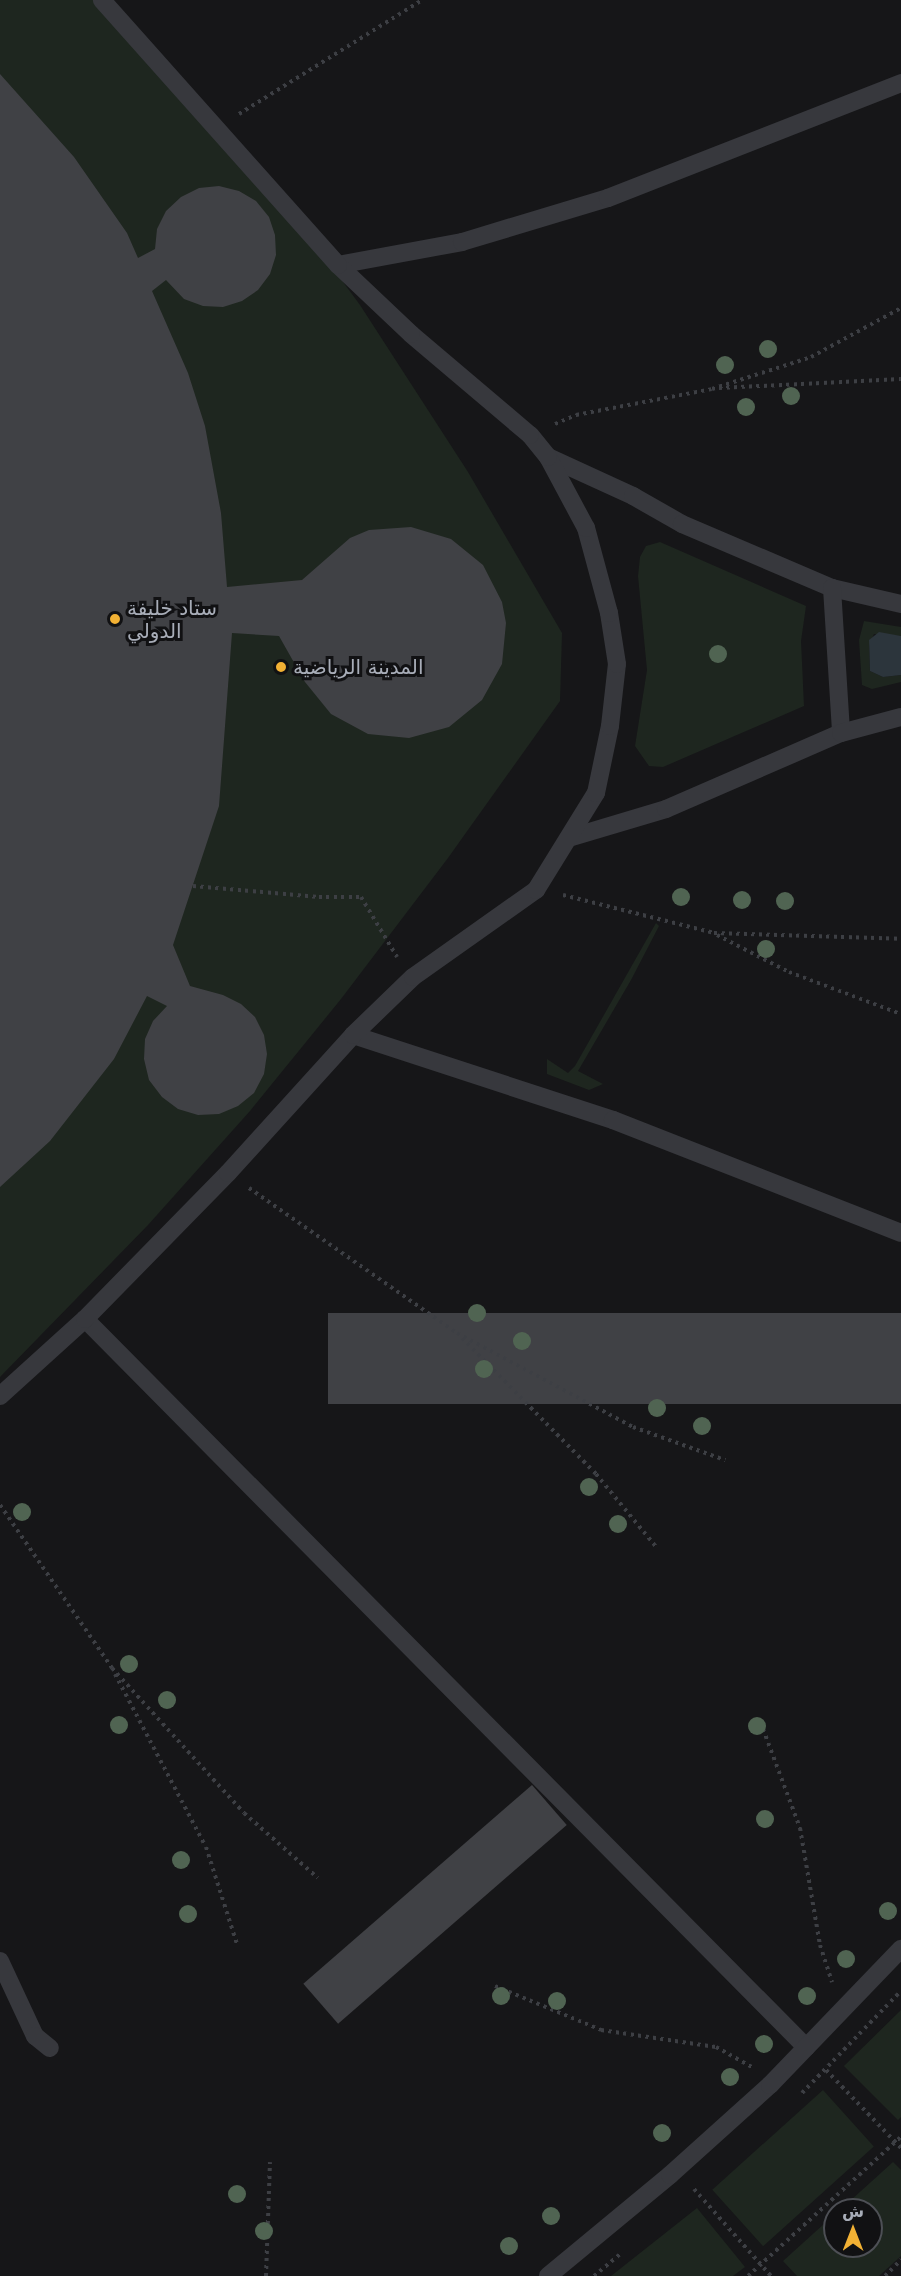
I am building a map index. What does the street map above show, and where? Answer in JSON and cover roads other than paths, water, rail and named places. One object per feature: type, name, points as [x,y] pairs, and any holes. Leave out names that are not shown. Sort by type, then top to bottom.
[{"type":"lane","points":[[0,1396],[84,1319],[228,1173],[353,1035],[413,977],[536,890],[596,793],[610,726],[617,664],[609,613],[586,528],[548,457],[530,435],[411,334],[338,265],[218,127],[102,0]]},
{"type":"lane","points":[[338,265],[462,242],[608,198],[901,83]]},
{"type":"lane","points":[[548,457],[633,496],[682,524],[832,588],[901,604]]},
{"type":"lane","points":[[832,588],[841,733]]},
{"type":"lane","points":[[569,838],[666,809],[841,733],[901,717]]},
{"type":"lane","points":[[353,1035],[613,1120],[901,1233]]},
{"type":"lane","points":[[84,1319],[806,2047]]},
{"type":"lane","points":[[548,2276],[670,2175],[770,2085],[848,2007],[901,1949]]},
{"type":"lane","points":[[0,1961],[35,2036],[50,2048]]},
{"type":"place","name":"ستاد خليفة الدولي","points":[[115,619]]},
{"type":"place","name":"المدينة الرياضية","points":[[281,667]]}]
